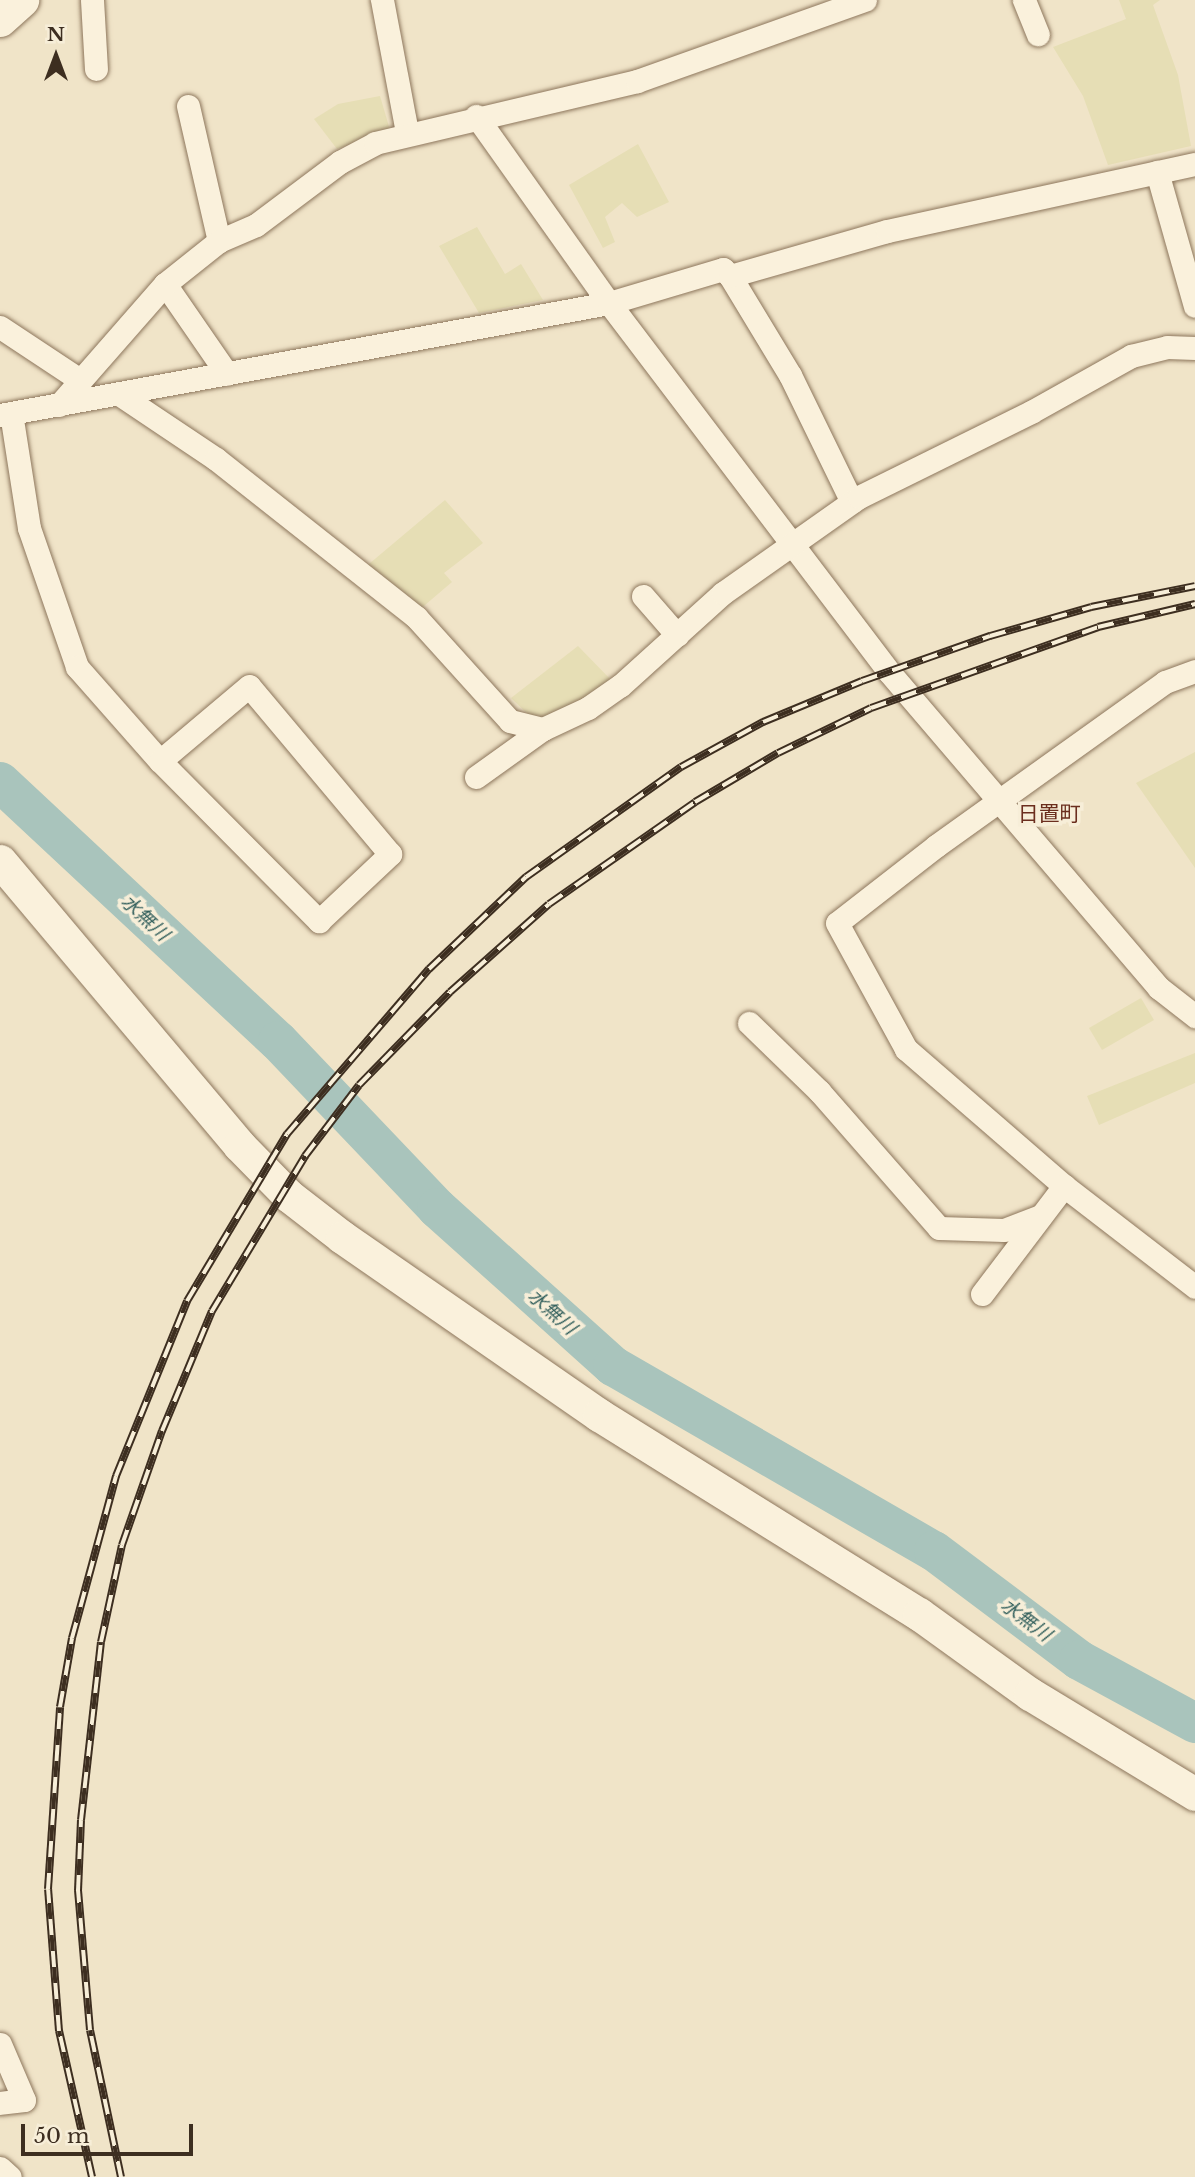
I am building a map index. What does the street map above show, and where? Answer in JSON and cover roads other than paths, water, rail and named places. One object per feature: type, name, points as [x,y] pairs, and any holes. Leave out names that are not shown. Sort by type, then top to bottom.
[{"type":"street","points":[[0,20],[22,0]]},
{"type":"street","points":[[92,0],[96,69]]},
{"type":"street","points":[[382,0],[407,132]]},
{"type":"street","points":[[59,405],[165,284],[219,241],[257,225],[340,162],[407,132],[637,81],[865,0]]},
{"type":"street","points":[[1024,0],[1038,34]]},
{"type":"street","points":[[188,106],[219,241]]},
{"type":"street","points":[[476,116],[609,303],[792,545],[998,804],[1159,988],[1195,1016]]},
{"type":"street","points":[[730,276],[887,231],[1195,164]]},
{"type":"street","points":[[1157,172],[1195,306]]},
{"type":"street","points":[[160,761],[249,686],[390,854],[319,920],[160,761],[77,667],[29,528],[6,414],[609,303],[723,269],[730,276],[790,375],[852,502]]},
{"type":"street","points":[[165,284],[227,374]]},
{"type":"street","points":[[0,327],[80,380]]},
{"type":"street","points":[[476,777],[543,729],[588,708],[677,635],[723,593],[852,502],[1131,356],[1167,347],[1195,348]]},
{"type":"street","points":[[119,394],[216,459],[416,617],[510,721],[543,729]]},
{"type":"street","points":[[643,596],[677,635]]},
{"type":"street","points":[[1195,671],[1165,682],[936,846],[837,923],[906,1049],[1064,1186],[1195,1287]]},
{"type":"street","points":[[0,861],[239,1145],[321,1221],[384,1270],[599,1415],[919,1614],[1030,1694],[1195,1794]]},
{"type":"street","points":[[749,1023],[819,1091],[939,1228],[1004,1230],[1040,1216]]},
{"type":"street","points":[[982,1294],[1064,1186]]},
{"type":"street","points":[[0,2044],[24,2100],[0,2103]]},
{"type":"street","points":[[0,2168],[10,2177]]},
{"type":"waterway","name":"水無川","points":[[0,782],[278,1041],[437,1208],[613,1366],[934,1551],[1079,1660],[1195,1723]]},
{"type":"railway","points":[[92,2177],[59,2031],[48,1889],[60,1707],[72,1638],[116,1476],[187,1301],[287,1134],[429,969],[526,877],[681,767],[763,722],[862,681],[990,636],[1091,607],[1195,586]]},
{"type":"railway","points":[[121,2177],[90,2030],[78,1891],[81,1820],[101,1642],[122,1545],[162,1431],[212,1311],[305,1156],[359,1085],[450,992],[549,904],[695,802],[778,753],[871,708],[1098,627],[1195,604]]},
{"type":"district","name":"日置町","points":[[1049,814]]}]
